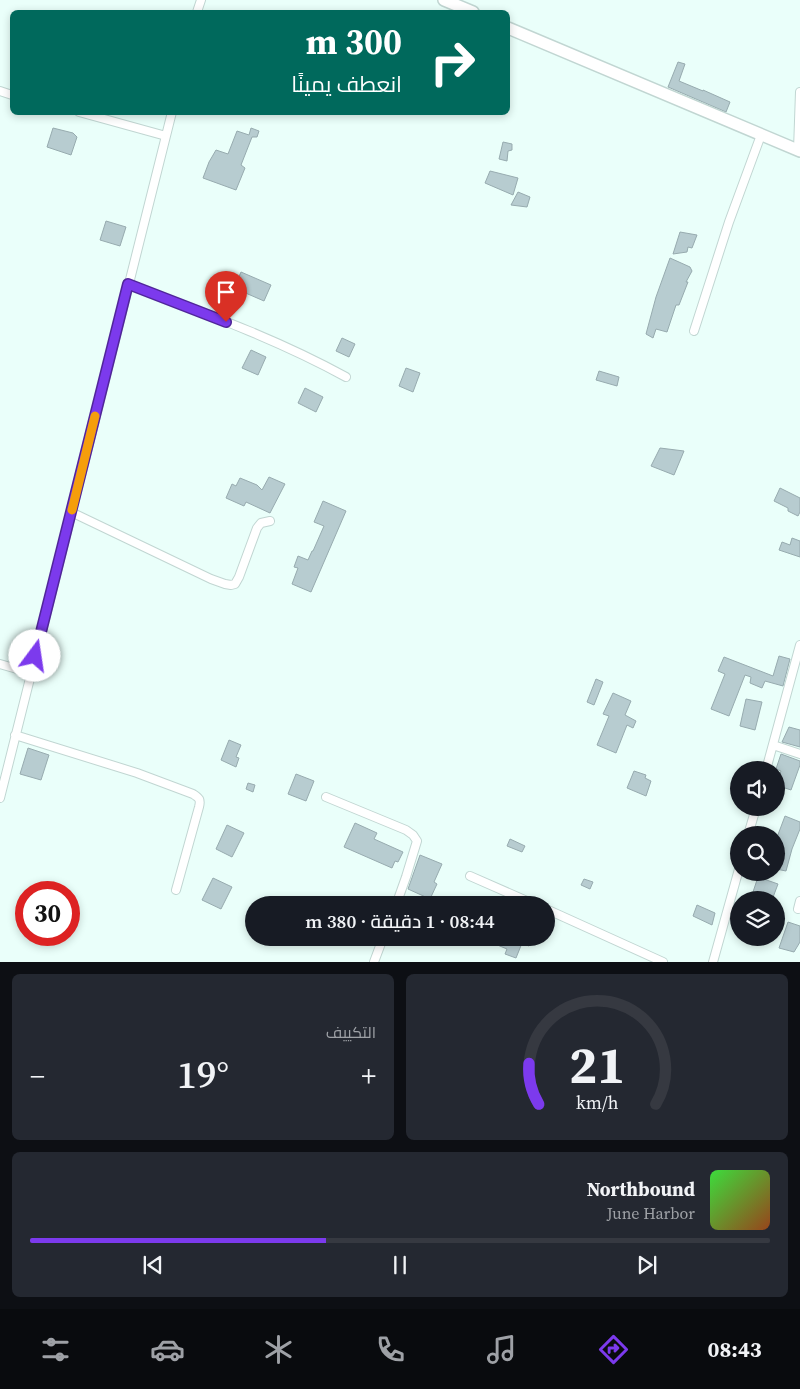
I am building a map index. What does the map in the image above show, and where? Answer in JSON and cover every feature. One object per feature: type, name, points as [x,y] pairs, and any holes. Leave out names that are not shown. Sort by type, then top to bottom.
[{"type":"street","points":[[444,0],[468,10]]},
{"type":"street","points":[[510,29],[799,151],[800,92]]},
{"type":"street","points":[[90,115],[166,136]]},
{"type":"street","points":[[0,798],[2,782],[171,115]]},
{"type":"street","points":[[694,330],[729,222],[761,134]]},
{"type":"street","points":[[128,284],[209,314],[293,350],[346,377]]},
{"type":"street","points":[[71,512],[212,579],[231,585],[235,584],[239,578],[257,528],[261,523],[270,521]]},
{"type":"street","points":[[769,761],[800,645]]},
{"type":"street","points":[[0,664],[31,673]]},
{"type":"street","points":[[15,735],[137,773],[199,798],[201,801],[176,890]]},
{"type":"street","points":[[773,745],[800,754]]},
{"type":"street","points":[[326,798],[406,830],[413,835],[417,841],[399,896]]},
{"type":"street","points":[[470,876],[516,896]]},
{"type":"street","points":[[713,962],[736,881]]},
{"type":"street","points":[[555,914],[663,962]]},
{"type":"street","points":[[374,962],[380,946]]},
{"type":"building","points":[[678,62],[685,64],[679,81],[730,102],[726,112],[668,87]]},
{"type":"building","points":[[53,128],[73,133],[77,137],[71,155],[47,147]]},
{"type":"building","points":[[251,128],[259,131],[257,137],[252,137],[241,165],[245,168],[236,190],[203,178],[216,150],[228,154],[237,131],[249,135]]},
{"type":"building","points":[[503,142],[512,144],[512,150],[508,151],[507,161],[499,159]]},
{"type":"building","points":[[490,171],[518,178],[513,195],[485,183]]},
{"type":"building","points":[[518,192],[530,197],[527,207],[511,205]]},
{"type":"building","points":[[106,221],[126,227],[120,246],[100,240]]},
{"type":"building","points":[[680,232],[697,235],[692,248],[688,247],[687,252],[673,254]]},
{"type":"building","points":[[670,258],[690,267],[692,271],[686,282],[688,282],[679,305],[676,305],[667,332],[656,329],[653,338],[646,334],[656,297]]},
{"type":"building","points":[[241,272],[271,285],[264,301],[234,288]]},
{"type":"building","points":[[342,338],[355,344],[349,357],[336,351]]},
{"type":"building","points":[[251,350],[266,357],[258,375],[242,368]]},
{"type":"building","points":[[406,368],[420,373],[413,392],[399,386]]},
{"type":"building","points":[[599,371],[619,377],[617,386],[596,380]]},
{"type":"building","points":[[305,388],[323,397],[316,412],[298,403]]},
{"type":"building","points":[[660,448],[684,451],[674,475],[651,466]]},
{"type":"building","points":[[269,477],[285,484],[270,513],[246,502],[244,506],[226,498],[232,484],[236,486],[240,478],[257,485],[262,490]]},
{"type":"building","points":[[780,488],[800,498],[800,512],[798,516],[774,501]]},
{"type":"building","points":[[323,501],[346,511],[311,592],[292,584],[298,568],[294,567],[298,556],[308,560],[324,526],[314,522]]},
{"type":"building","points":[[792,538],[800,541],[800,557],[779,550],[782,542],[790,545]]},
{"type":"building","points":[[779,656],[790,659],[783,686],[765,681],[762,688],[750,683],[751,677],[745,675],[729,716],[711,709],[725,674],[718,671],[724,657],[773,676]]},
{"type":"building","points":[[596,679],[603,682],[594,705],[587,702]]},
{"type":"building","points":[[613,693],[631,701],[625,715],[636,721],[633,728],[627,725],[616,753],[597,745],[609,716],[603,714]]},
{"type":"building","points":[[746,699],[762,702],[755,730],[740,726]]},
{"type":"building","points":[[789,727],[800,730],[800,747],[782,742]]},
{"type":"building","points":[[229,740],[241,745],[236,757],[239,758],[236,767],[221,760]]},
{"type":"building","points":[[28,748],[49,755],[41,780],[20,774]]},
{"type":"building","points":[[781,754],[800,761],[791,790],[785,788],[785,761],[779,761]]},
{"type":"building","points":[[634,771],[646,775],[645,778],[651,781],[646,796],[627,788]]},
{"type":"building","points":[[296,774],[314,781],[306,801],[288,794]]},
{"type":"building","points":[[248,783],[255,785],[253,792],[246,789]]},
{"type":"building","points":[[785,816],[800,822],[800,829],[786,871],[785,826],[781,826]]},
{"type":"building","points":[[355,823],[377,833],[374,839],[403,852],[398,862],[395,861],[392,868],[344,847]]},
{"type":"building","points":[[227,825],[244,833],[232,857],[216,849]]},
{"type":"building","points":[[510,839],[525,846],[522,852],[507,846]]},
{"type":"building","points":[[420,855],[442,864],[434,882],[437,884],[431,896],[423,896],[408,889]]},
{"type":"building","points":[[213,878],[232,887],[221,909],[202,900]]},
{"type":"building","points":[[584,879],[593,882],[590,889],[581,885]]},
{"type":"building","points":[[757,881],[769,881],[778,884],[775,891],[753,891]]},
{"type":"building","points":[[697,905],[715,913],[712,925],[693,916]]},
{"type":"building","points":[[788,922],[800,926],[800,942],[794,952],[779,948],[780,946],[785,946],[785,931]]},
{"type":"building","points":[[500,946],[521,946],[516,958],[505,954],[507,949]]},
{"type":"slow traffic","points":[[72,510],[95,416]]},
{"type":"route","points":[[35,656],[128,284],[226,322]]}]
